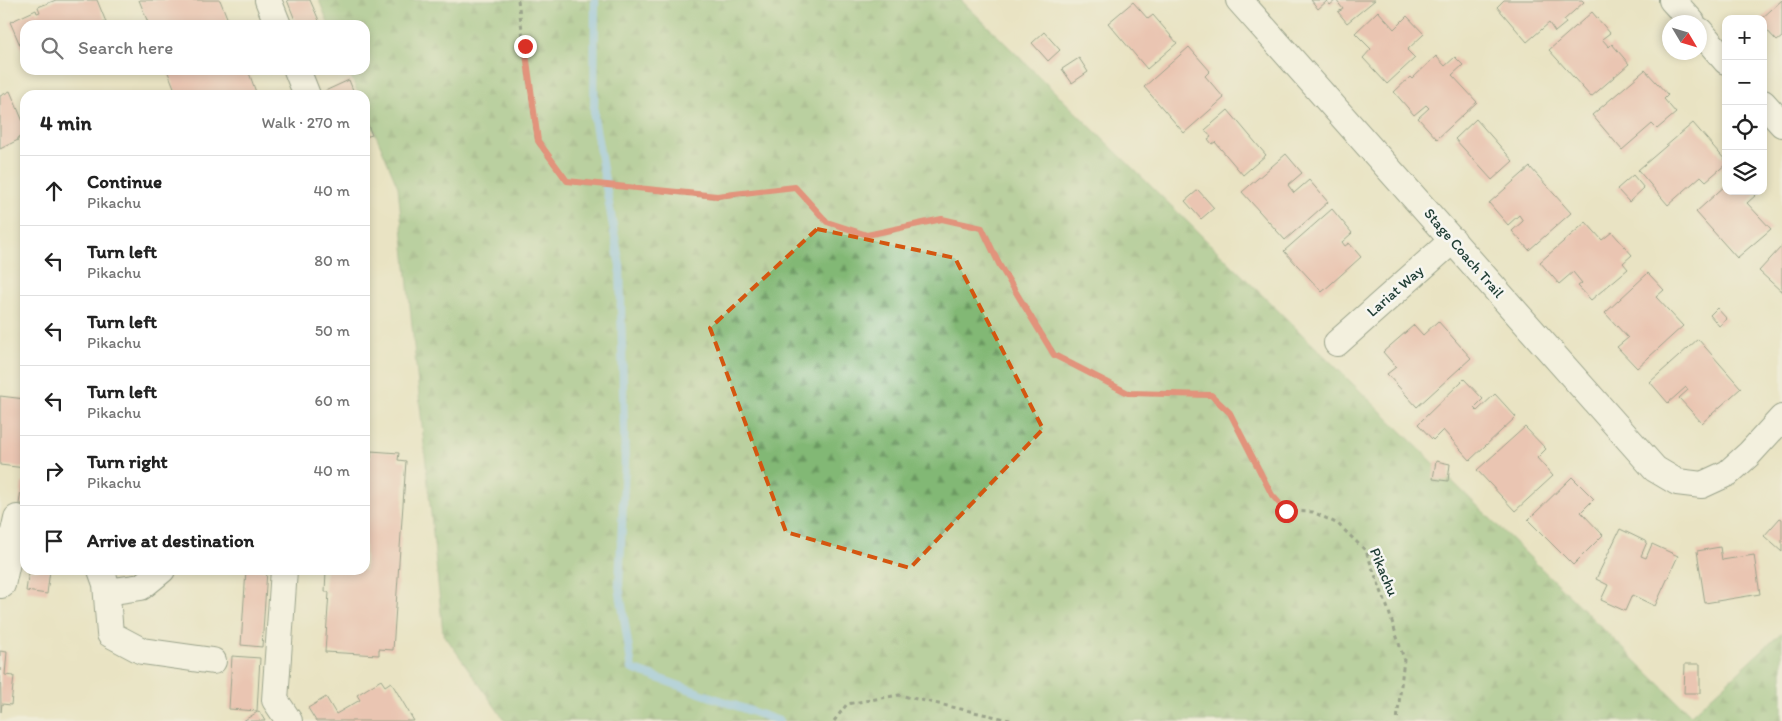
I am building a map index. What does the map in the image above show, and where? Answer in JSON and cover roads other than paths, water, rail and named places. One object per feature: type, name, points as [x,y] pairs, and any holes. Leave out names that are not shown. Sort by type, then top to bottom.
[{"type":"street","points":[[268,0],[276,20]]},
{"type":"street","name":"Stage Coach Trail","points":[[1239,0],[1655,469],[1677,482],[1702,485],[1728,473],[1749,454],[1782,418]]},
{"type":"street","points":[[1672,0],[1686,15]]},
{"type":"street","points":[[1707,39],[1725,60]]},
{"type":"street","points":[[299,75],[305,90]]},
{"type":"street","points":[[1765,105],[1782,124]]},
{"type":"street","name":"Lariat Way","points":[[1337,342],[1453,240]]},
{"type":"street","points":[[0,585],[2,585],[14,518]]},
{"type":"street","points":[[156,575],[141,587],[104,581],[110,634],[142,651],[213,661]]},
{"type":"street","points":[[284,575],[275,700],[289,721]]},
{"type":"waterway","points":[[595,0],[594,118],[620,266],[625,464],[619,586],[632,669],[779,721]]}]
